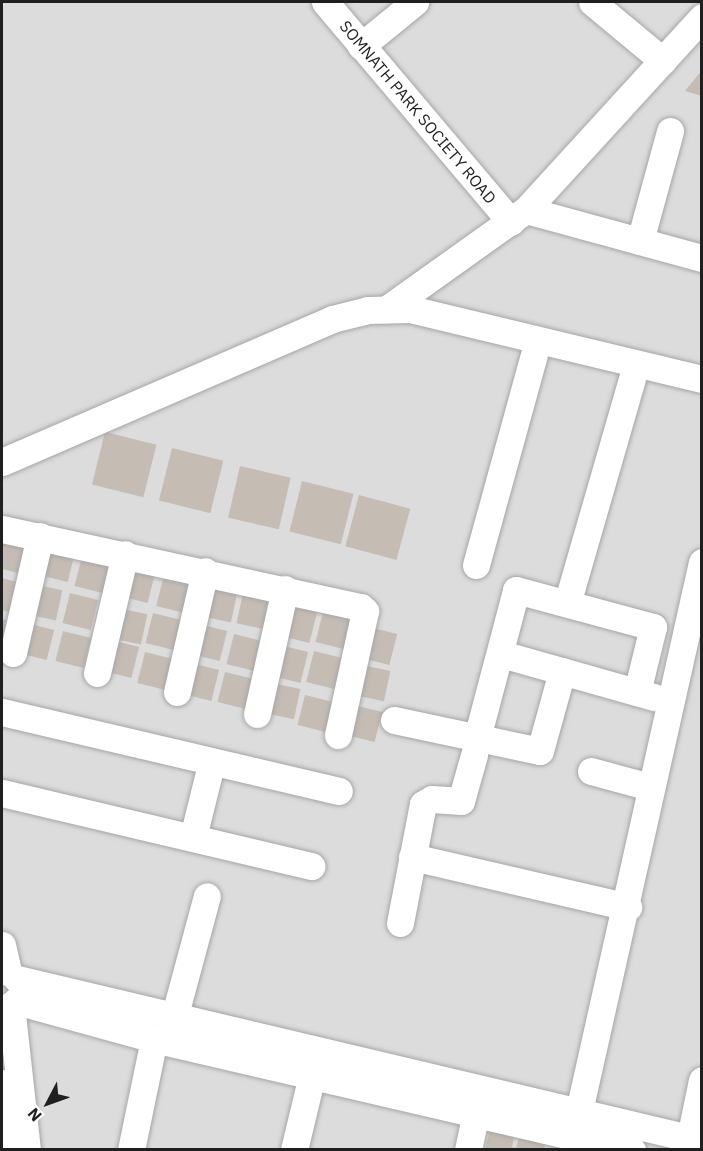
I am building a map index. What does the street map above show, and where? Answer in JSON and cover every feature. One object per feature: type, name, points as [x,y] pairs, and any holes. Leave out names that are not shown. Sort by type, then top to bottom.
[{"type":"street","name":"SOMNATH PARK SOCIETY ROAD","points":[[325,2],[361,46],[518,216]]},
{"type":"street","points":[[361,46],[416,2]]},
{"type":"street","points":[[592,2],[663,61]]},
{"type":"street","points":[[377,310],[518,216],[702,17]]},
{"type":"street","points":[[640,241],[669,131]]},
{"type":"street","points":[[518,216],[640,241],[702,258]]},
{"type":"street","points":[[377,310],[407,327],[534,355],[702,398]]},
{"type":"street","points":[[2,462],[332,319],[377,310],[550,340],[702,379]]},
{"type":"street","points":[[476,565],[534,355]]},
{"type":"street","points":[[572,590],[632,379]]},
{"type":"street","points":[[2,529],[285,589],[365,611],[338,735]]},
{"type":"street","points":[[13,652],[40,536]]},
{"type":"street","points":[[97,673],[125,554]]},
{"type":"street","points":[[574,1132],[628,907],[651,787],[702,562]]},
{"type":"street","points":[[177,692],[205,571]]},
{"type":"street","points":[[257,714],[285,589]]},
{"type":"street","points":[[400,923],[423,804],[432,799],[461,801],[516,590],[653,627],[637,692]]},
{"type":"street","points":[[501,654],[670,701]]},
{"type":"street","points":[[394,720],[476,746],[540,751],[562,671]]},
{"type":"street","points":[[2,711],[339,791]]},
{"type":"street","points":[[193,837],[212,761]]},
{"type":"street","points":[[591,771],[651,787]]},
{"type":"street","points":[[2,793],[312,866]]},
{"type":"street","points":[[412,857],[628,907]]},
{"type":"street","points":[[174,1018],[207,896]]},
{"type":"street","points":[[2,945],[9,989],[10,1118],[6,1149]]},
{"type":"street","points":[[9,989],[174,1018],[632,1149]]},
{"type":"street","points":[[9,989],[154,1039],[476,1113],[574,1132],[696,1139],[702,1080]]},
{"type":"street","points":[[131,1149],[154,1039]]},
{"type":"street","points":[[294,1149],[312,1075]]},
{"type":"street","points":[[2,1083],[10,1118],[27,1149]]},
{"type":"street","points":[[468,1149],[476,1113]]},
{"type":"shaded area","points":[[2,2],[701,2],[701,1149],[2,1149]]},
{"type":"building","points":[[702,70],[702,96],[685,91]]},
{"type":"building","points":[[105,432],[156,445],[143,497],[92,484]]},
{"type":"building","points":[[172,448],[223,461],[210,513],[159,500]]},
{"type":"building","points":[[240,466],[291,478],[279,529],[228,518]]},
{"type":"building","points":[[302,481],[353,494],[341,544],[289,531]]},
{"type":"building","points":[[359,495],[410,509],[396,560],[345,546]]},
{"type":"building","points":[[2,536],[25,542],[18,573],[2,569]]},
{"type":"building","points":[[47,545],[75,552],[68,582],[40,575]]},
{"type":"building","points":[[82,556],[110,563],[103,593],[75,586]]},
{"type":"building","points":[[127,566],[155,573],[148,603],[120,596]]},
{"type":"building","points":[[164,575],[192,582],[184,613],[156,606]]},
{"type":"building","points":[[2,578],[16,582],[9,612],[2,610]]},
{"type":"building","points":[[33,584],[62,590],[56,621],[27,614]]},
{"type":"building","points":[[208,586],[237,592],[231,623],[202,616]]},
{"type":"building","points":[[70,593],[98,600],[91,630],[63,623]]},
{"type":"building","points":[[243,593],[271,599],[265,629],[237,623]]},
{"type":"building","points":[[289,605],[317,612],[309,643],[281,636]]},
{"type":"building","points":[[118,608],[147,614],[141,645],[112,638]]},
{"type":"building","points":[[323,612],[352,619],[345,649],[316,642]]},
{"type":"building","points":[[153,613],[182,620],[175,650],[146,643]]},
{"type":"building","points":[[2,619],[10,621],[2,651]]},
{"type":"building","points":[[26,623],[54,630],[47,660],[19,653]]},
{"type":"building","points":[[199,624],[227,631],[220,661],[192,654]]},
{"type":"building","points":[[369,627],[397,634],[389,665],[361,658]]},
{"type":"building","points":[[63,631],[91,638],[84,668],[56,661]]},
{"type":"building","points":[[234,634],[263,641],[256,671],[227,664]]},
{"type":"building","points":[[111,640],[139,647],[131,678],[103,671]]},
{"type":"building","points":[[280,645],[308,652],[300,683],[272,676]]},
{"type":"building","points":[[314,651],[342,658],[334,689],[306,682]]},
{"type":"building","points":[[145,652],[173,659],[165,690],[137,683]]},
{"type":"building","points":[[191,663],[219,670],[211,701],[183,694]]},
{"type":"building","points":[[362,665],[390,671],[384,701],[356,695]]},
{"type":"building","points":[[225,672],[253,679],[246,709],[218,702]]},
{"type":"building","points":[[272,683],[300,689],[294,719],[266,713]]},
{"type":"building","points":[[305,695],[333,702],[326,732],[298,725]]},
{"type":"building","points":[[354,705],[382,712],[375,742],[347,735]]},
{"type":"building","points":[[493,1118],[517,1124],[512,1147],[516,1148],[523,1125],[548,1132],[544,1150],[485,1150]]}]
